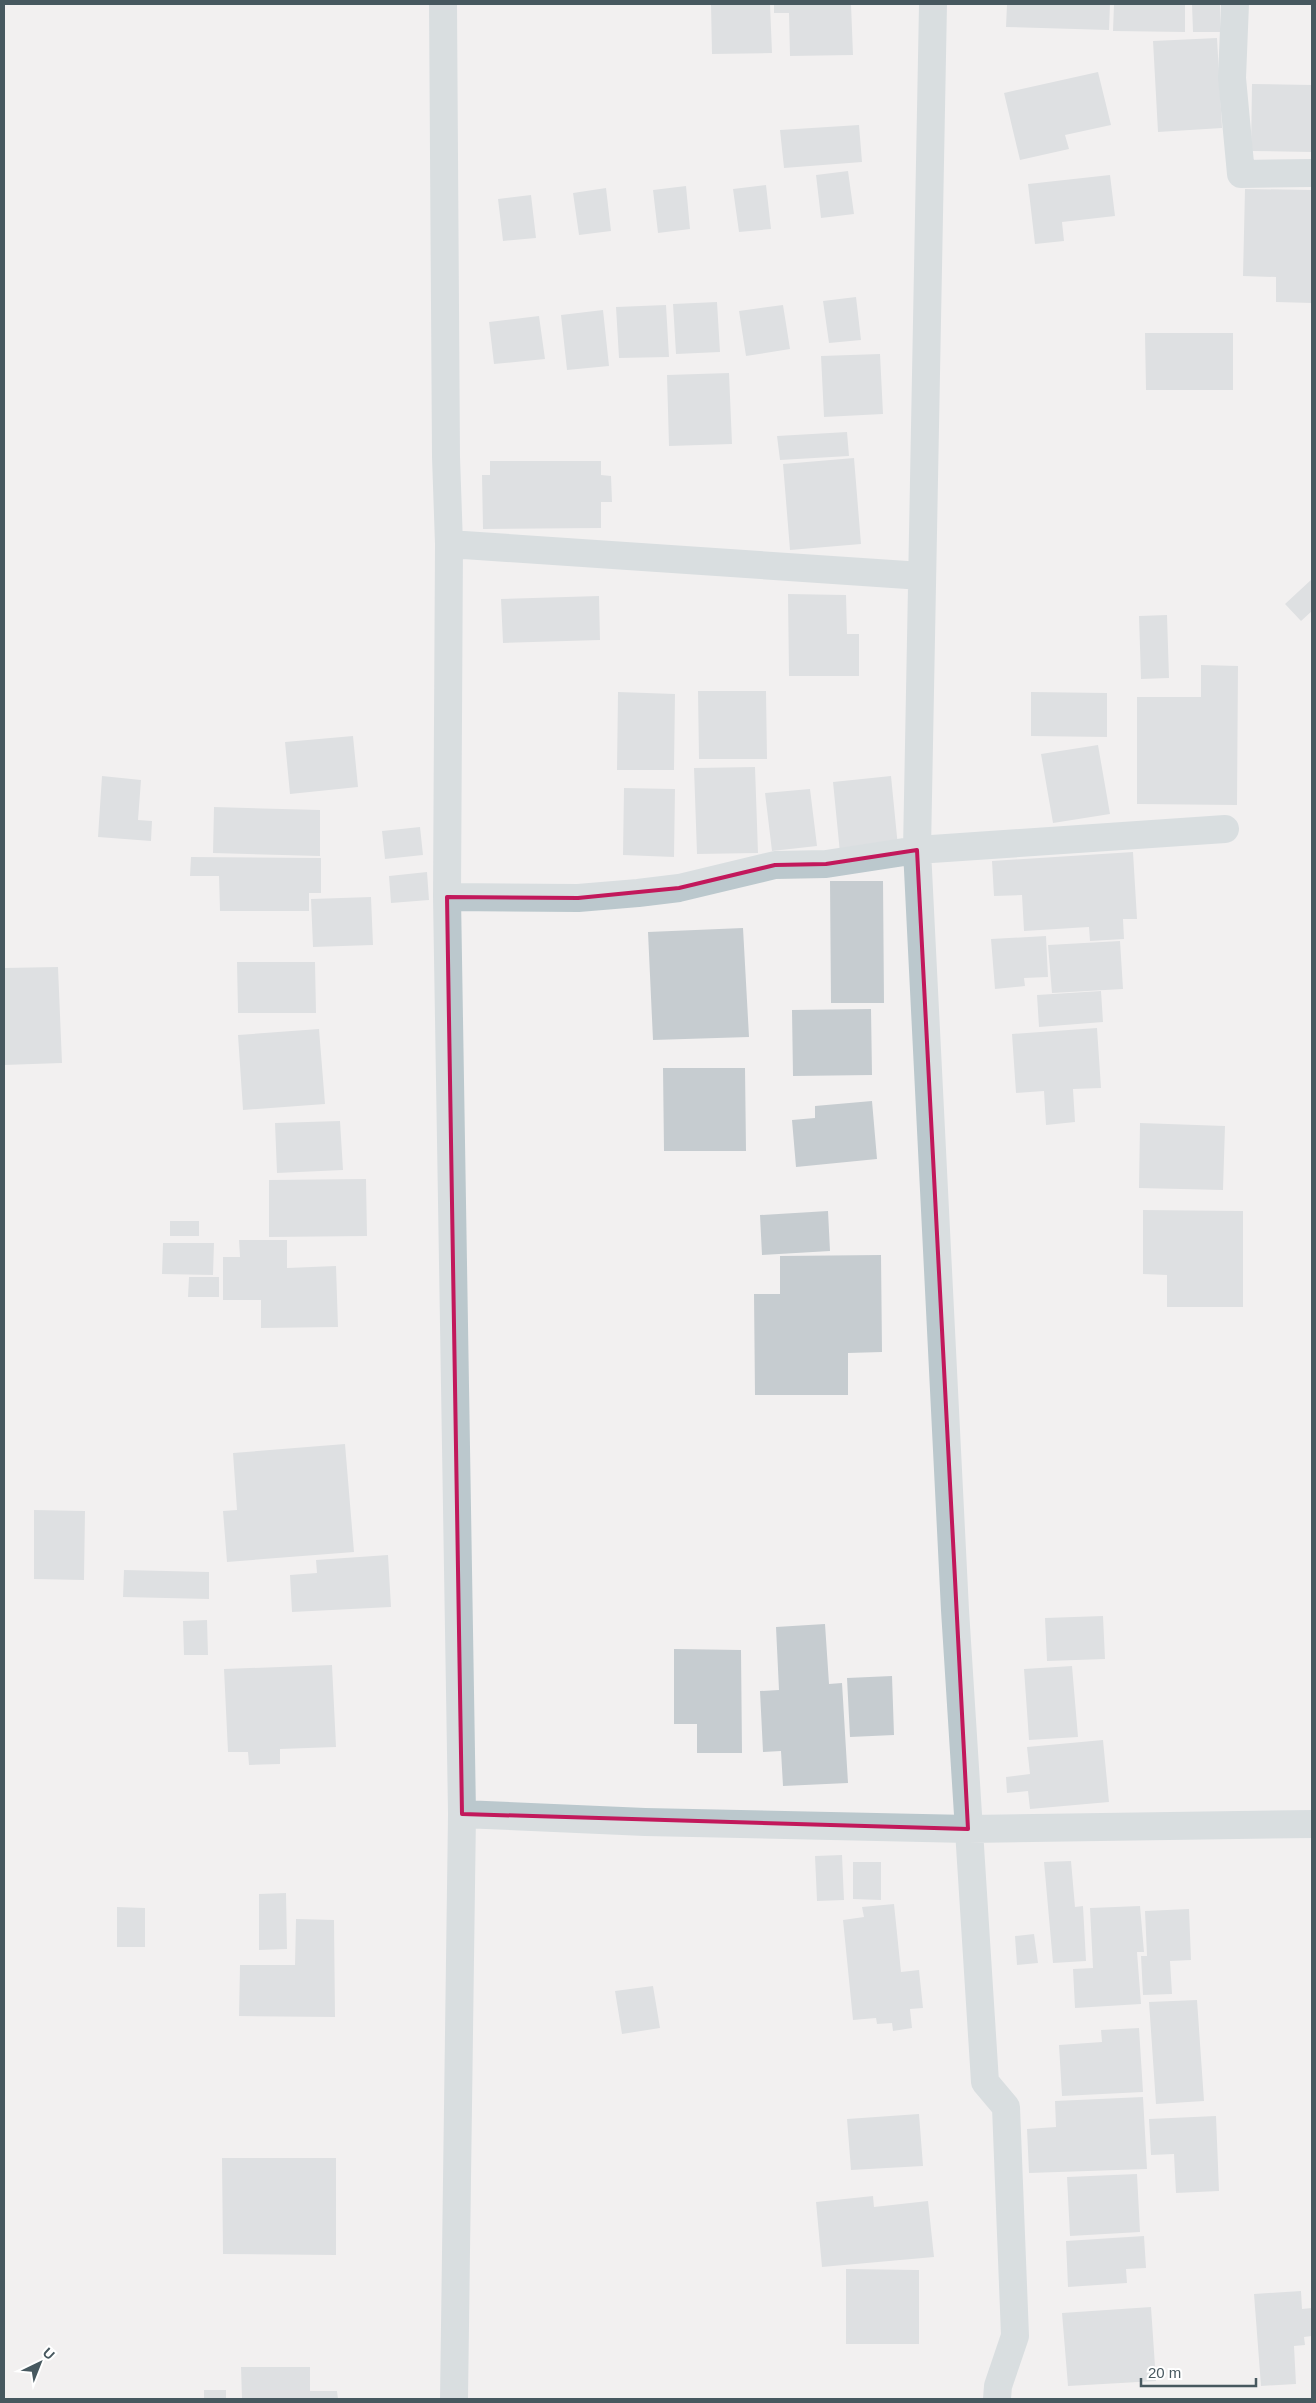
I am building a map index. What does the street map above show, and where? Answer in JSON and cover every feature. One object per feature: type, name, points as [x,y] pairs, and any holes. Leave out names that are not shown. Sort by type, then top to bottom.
[{"type":"street","points":[[442,4],[446,457],[449,544],[447,897],[462,1814],[454,2399]]},
{"type":"street","points":[[933,4],[917,850],[955,1610],[985,2082],[1006,2107],[1015,2336],[998,2386],[997,2399]]},
{"type":"street","points":[[1235,4],[1232,78],[1241,174],[1312,173]]},
{"type":"street","points":[[449,544],[922,576]]},
{"type":"street","points":[[447,897],[578,898],[679,888],[775,865],[826,864],[917,850],[1225,829]]},
{"type":"street","points":[[462,1814],[645,1822],[968,1829],[1312,1824]]},
{"type":"highlighted area","points":[[917,850],[968,1829],[462,1814],[447,897],[578,898],[679,888],[775,865],[826,864]]},
{"type":"building","points":[[711,4],[770,4],[772,53],[712,54]]},
{"type":"building","points":[[774,4],[851,4],[853,55],[790,56],[789,13],[774,13]]},
{"type":"building","points":[[1007,4],[1110,4],[1109,30],[1006,27]]},
{"type":"building","points":[[1114,4],[1185,4],[1185,32],[1113,31]]},
{"type":"building","points":[[1192,4],[1220,4],[1220,32],[1193,32]]},
{"type":"building","points":[[1217,38],[1222,128],[1158,132],[1153,41]]},
{"type":"building","points":[[1098,72],[1111,125],[1065,135],[1069,149],[1020,160],[1004,93]]},
{"type":"building","points":[[1252,84],[1312,85],[1312,152],[1251,151]]},
{"type":"building","points":[[859,125],[862,162],[784,168],[780,130]]},
{"type":"building","points":[[848,171],[854,214],[821,218],[816,175]]},
{"type":"building","points":[[1110,175],[1115,216],[1062,222],[1064,241],[1035,244],[1028,184]]},
{"type":"building","points":[[766,185],[771,229],[739,232],[733,189]]},
{"type":"building","points":[[686,186],[690,229],[658,233],[653,190]]},
{"type":"building","points":[[606,188],[611,231],[579,235],[573,193]]},
{"type":"building","points":[[1245,189],[1312,190],[1312,303],[1276,302],[1276,277],[1243,276]]},
{"type":"building","points":[[531,195],[536,238],[503,241],[498,199]]},
{"type":"building","points":[[856,297],[861,340],[829,343],[823,301]]},
{"type":"building","points":[[717,302],[720,352],[676,354],[673,304]]},
{"type":"building","points":[[666,305],[669,357],[619,358],[616,307]]},
{"type":"building","points":[[783,305],[790,349],[746,356],[739,311]]},
{"type":"building","points":[[603,310],[609,366],[567,370],[561,315]]},
{"type":"building","points":[[539,316],[545,359],[494,364],[489,322]]},
{"type":"building","points":[[1145,333],[1233,333],[1233,390],[1146,390]]},
{"type":"building","points":[[880,354],[883,414],[824,417],[821,356]]},
{"type":"building","points":[[729,373],[732,444],[669,446],[667,375]]},
{"type":"building","points":[[847,432],[849,456],[780,460],[777,436]]},
{"type":"building","points":[[854,458],[861,544],[790,550],[783,464]]},
{"type":"building","points":[[490,461],[601,461],[601,475],[611,476],[612,502],[601,502],[601,528],[483,529],[482,475],[490,475]]},
{"type":"building","points":[[1312,579],[1312,611],[1301,621],[1285,604]]},
{"type":"building","points":[[788,594],[846,595],[847,634],[859,634],[859,676],[789,676]]},
{"type":"building","points":[[599,596],[600,640],[503,643],[501,599]]},
{"type":"building","points":[[1167,615],[1169,678],[1141,679],[1139,616]]},
{"type":"building","points":[[1201,665],[1238,666],[1237,805],[1137,804],[1137,697],[1201,697]]},
{"type":"building","points":[[698,691],[766,691],[767,759],[699,759]]},
{"type":"building","points":[[618,692],[675,694],[674,770],[617,770]]},
{"type":"building","points":[[1031,692],[1107,693],[1107,737],[1031,736]]},
{"type":"building","points":[[353,736],[358,787],[290,794],[285,742]]},
{"type":"building","points":[[1098,745],[1110,814],[1053,823],[1041,754]]},
{"type":"building","points":[[755,767],[758,853],[697,854],[694,768]]},
{"type":"building","points":[[102,776],[141,780],[138,820],[152,821],[151,841],[98,837]]},
{"type":"building","points":[[891,776],[898,847],[840,853],[833,782]]},
{"type":"building","points":[[624,788],[675,789],[674,857],[623,855]]},
{"type":"building","points":[[810,789],[817,846],[772,851],[765,793]]},
{"type":"building","points":[[214,807],[320,810],[320,856],[213,853]]},
{"type":"building","points":[[420,827],[423,855],[385,859],[382,831]]},
{"type":"building","points":[[1133,852],[1137,919],[1123,919],[1124,939],[1090,941],[1089,927],[1024,931],[1022,895],[994,896],[992,861]]},
{"type":"building","points":[[191,857],[321,858],[321,893],[309,893],[309,911],[220,911],[219,876],[190,876]]},
{"type":"building","points":[[427,872],[429,900],[391,903],[389,876]]},
{"type":"building","points":[[830,881],[883,881],[884,1003],[831,1003]]},
{"type":"building","points":[[371,897],[373,945],[313,947],[311,899]]},
{"type":"building","points":[[743,928],[749,1037],[653,1040],[648,932]]},
{"type":"building","points":[[1046,936],[1048,977],[1024,978],[1025,986],[995,989],[991,939]]},
{"type":"building","points":[[1120,941],[1123,989],[1052,993],[1048,945]]},
{"type":"building","points":[[237,962],[315,962],[316,1013],[238,1013]]},
{"type":"building","points":[[58,967],[62,1063],[4,1065],[4,968]]},
{"type":"building","points":[[1101,991],[1103,1022],[1039,1027],[1037,995]]},
{"type":"building","points":[[871,1009],[872,1075],[793,1076],[792,1010]]},
{"type":"building","points":[[1097,1028],[1101,1088],[1073,1089],[1075,1122],[1046,1125],[1044,1091],[1016,1093],[1012,1034]]},
{"type":"building","points":[[319,1029],[325,1104],[243,1110],[238,1035]]},
{"type":"building","points":[[663,1068],[745,1068],[746,1151],[664,1151]]},
{"type":"building","points":[[872,1101],[877,1159],[796,1167],[792,1120],[815,1118],[815,1106]]},
{"type":"building","points":[[340,1121],[343,1170],[277,1173],[275,1123]]},
{"type":"building","points":[[1140,1123],[1225,1126],[1223,1190],[1139,1188]]},
{"type":"building","points":[[366,1179],[367,1236],[269,1237],[269,1180]]},
{"type":"building","points":[[1143,1210],[1243,1211],[1243,1307],[1167,1307],[1167,1275],[1143,1274]]},
{"type":"building","points":[[828,1211],[830,1251],[762,1255],[760,1215]]},
{"type":"building","points":[[170,1221],[199,1221],[199,1236],[170,1236]]},
{"type":"building","points":[[239,1240],[287,1240],[287,1268],[336,1266],[338,1327],[261,1328],[261,1300],[223,1300],[223,1257],[240,1257]]},
{"type":"building","points":[[163,1243],[214,1243],[213,1275],[162,1274]]},
{"type":"building","points":[[881,1255],[882,1352],[848,1353],[848,1395],[755,1395],[754,1294],[780,1294],[780,1256]]},
{"type":"building","points":[[189,1277],[219,1277],[219,1297],[188,1297]]},
{"type":"building","points":[[345,1444],[354,1552],[227,1562],[223,1511],[237,1510],[233,1453]]},
{"type":"building","points":[[34,1510],[85,1511],[84,1580],[34,1579]]},
{"type":"building","points":[[388,1555],[391,1607],[292,1612],[290,1575],[317,1573],[316,1560]]},
{"type":"building","points":[[124,1570],[209,1572],[209,1599],[123,1597]]},
{"type":"building","points":[[1103,1616],[1105,1659],[1047,1661],[1045,1618]]},
{"type":"building","points":[[207,1620],[208,1655],[184,1655],[183,1621]]},
{"type":"building","points":[[825,1624],[829,1684],[842,1683],[848,1783],[783,1786],[781,1751],[763,1752],[760,1691],[779,1690],[776,1627]]},
{"type":"building","points":[[674,1649],[741,1650],[742,1753],[697,1753],[697,1724],[674,1724]]},
{"type":"building","points":[[332,1665],[336,1747],[280,1749],[280,1764],[249,1765],[248,1752],[228,1752],[224,1669]]},
{"type":"building","points":[[1072,1666],[1078,1737],[1029,1740],[1024,1669]]},
{"type":"building","points":[[892,1676],[894,1735],[850,1737],[847,1678]]},
{"type":"building","points":[[1103,1740],[1109,1802],[1030,1809],[1028,1791],[1007,1793],[1006,1777],[1030,1774],[1027,1747]]},
{"type":"building","points":[[842,1855],[844,1900],[817,1901],[815,1856]]},
{"type":"building","points":[[1071,1861],[1075,1907],[1083,1906],[1086,1961],[1053,1963],[1044,1862]]},
{"type":"building","points":[[853,1862],[881,1862],[881,1900],[853,1899]]},
{"type":"building","points":[[286,1893],[287,1949],[259,1950],[259,1894]]},
{"type":"building","points":[[894,1904],[901,1972],[919,1970],[923,2008],[910,2009],[912,2028],[893,2031],[892,2023],[877,2024],[876,2018],[853,2020],[843,1920],[864,1917],[862,1907]]},
{"type":"building","points":[[1140,1906],[1144,1952],[1137,1952],[1141,2004],[1075,2008],[1073,1969],[1093,1968],[1090,1908]]},
{"type":"building","points":[[117,1907],[145,1908],[145,1947],[117,1947]]},
{"type":"building","points":[[1189,1909],[1191,1960],[1170,1961],[1172,1994],[1143,1995],[1141,1956],[1147,1956],[1145,1911]]},
{"type":"building","points":[[296,1919],[334,1920],[335,2017],[239,2016],[240,1965],[295,1965]]},
{"type":"building","points":[[1034,1934],[1038,1963],[1017,1965],[1015,1936]]},
{"type":"building","points":[[653,1986],[660,2028],[622,2034],[615,1991]]},
{"type":"building","points":[[1197,2000],[1204,2101],[1156,2104],[1149,2002]]},
{"type":"building","points":[[1139,2028],[1143,2092],[1062,2096],[1059,2045],[1102,2042],[1101,2030]]},
{"type":"building","points":[[1143,2097],[1147,2169],[1029,2173],[1027,2129],[1056,2127],[1055,2101]]},
{"type":"building","points":[[919,2114],[923,2166],[851,2170],[847,2119]]},
{"type":"building","points":[[1216,2116],[1219,2191],[1176,2193],[1174,2154],[1151,2155],[1149,2119]]},
{"type":"building","points":[[222,2158],[336,2158],[336,2255],[223,2254]]},
{"type":"building","points":[[1137,2174],[1140,2232],[1070,2236],[1067,2177]]},
{"type":"building","points":[[873,2196],[874,2207],[928,2201],[934,2257],[822,2267],[816,2202]]},
{"type":"building","points":[[1144,2236],[1146,2268],[1126,2269],[1127,2283],[1068,2287],[1066,2241]]},
{"type":"building","points":[[846,2269],[919,2270],[919,2344],[846,2344]]},
{"type":"building","points":[[1301,2291],[1302,2309],[1312,2308],[1312,2336],[1304,2337],[1305,2345],[1294,2346],[1296,2384],[1261,2386],[1254,2294]]},
{"type":"building","points":[[1151,2307],[1156,2381],[1068,2386],[1062,2313]]},
{"type":"building","points":[[241,2367],[310,2367],[310,2391],[337,2391],[338,2399],[242,2399]]},
{"type":"building","points":[[204,2390],[226,2390],[226,2399],[204,2399]]}]
